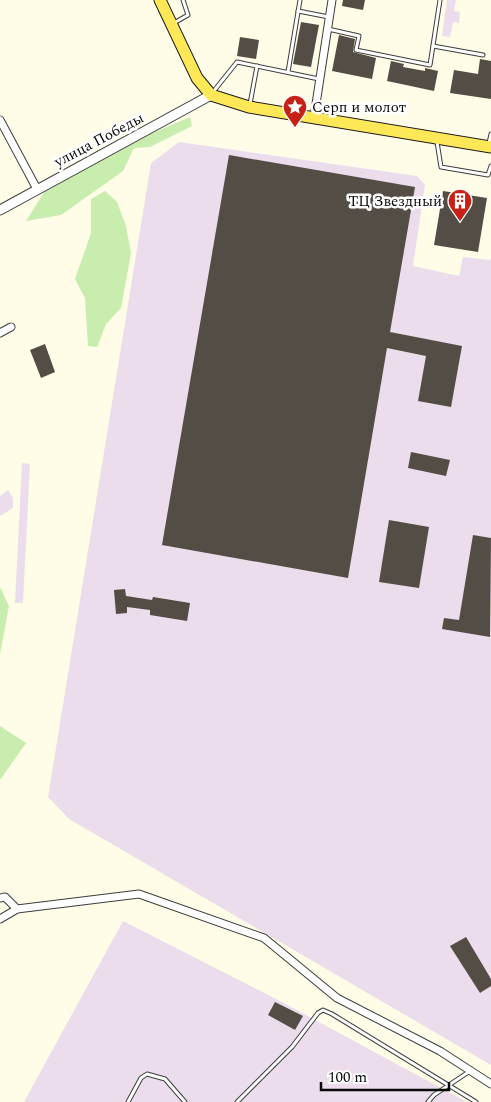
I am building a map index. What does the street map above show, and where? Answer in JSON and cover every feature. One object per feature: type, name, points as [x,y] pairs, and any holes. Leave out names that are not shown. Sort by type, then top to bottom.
[{"type":"main road","points":[[160,0],[197,78],[211,95],[249,107],[436,136],[490,147]]},
{"type":"street","points":[[314,117],[332,0]]},
{"type":"street","name":"улица Победы","points":[[0,210],[211,95]]},
{"type":"street","points":[[0,120],[38,189]]},
{"type":"street","points":[[0,333],[11,327]]},
{"type":"street","points":[[0,919],[17,909],[139,894],[264,938],[337,998],[440,1051],[491,1084]]},
{"type":"street","points":[[0,898],[4,898],[17,909]]},
{"type":"lane","points":[[172,24],[188,15],[183,0]]},
{"type":"lane","points":[[288,72],[300,0]]},
{"type":"lane","points":[[327,29],[359,36],[356,50],[430,65],[440,0]]},
{"type":"lane","points":[[298,11],[330,17]]},
{"type":"lane","points":[[433,46],[483,55]]},
{"type":"lane","points":[[211,95],[237,62],[319,79]]},
{"type":"lane","points":[[249,107],[257,66]]},
{"type":"lane","points":[[490,147],[491,134]]},
{"type":"lane","points":[[436,136],[441,167],[488,175],[491,166]]},
{"type":"lane","points":[[237,1102],[292,1048],[318,1013],[324,1010],[476,1102]]},
{"type":"lane","points":[[428,1102],[447,1086],[470,1071]]},
{"type":"lane","points":[[128,1102],[141,1078],[147,1074],[165,1079],[185,1102]]},
{"type":"shaded area","points":[[447,0],[456,0],[454,11],[460,12],[459,23],[453,22],[450,37],[442,36]]},
{"type":"shaded area","points":[[179,142],[417,176],[425,185],[413,266],[459,276],[463,257],[490,260],[491,257],[491,1065],[69,819],[48,797],[151,163]]},
{"type":"shaded area","points":[[22,463],[30,464],[23,603],[15,603]]},
{"type":"shaded area","points":[[8,490],[13,498],[13,508],[0,516],[0,496]]},
{"type":"shaded area","points":[[123,921],[280,1001],[467,1102],[24,1102]]},
{"type":"green space","points":[[190,117],[192,126],[150,147],[134,148],[123,171],[61,215],[26,221],[46,189],[138,139]]},
{"type":"green space","points":[[105,191],[117,202],[126,226],[131,253],[121,308],[106,324],[97,347],[88,346],[85,298],[75,279],[91,233],[91,199]]},
{"type":"green space","points":[[0,587],[9,606],[0,654]]},
{"type":"green space","points":[[0,726],[26,743],[0,780]]},
{"type":"building","points":[[343,0],[365,0],[363,10],[342,6]]},
{"type":"building","points":[[301,22],[319,25],[311,67],[293,64]]},
{"type":"building","points":[[339,35],[355,39],[353,52],[376,58],[372,79],[332,71]]},
{"type":"building","points":[[240,37],[259,40],[256,59],[237,56]]},
{"type":"building","points":[[480,59],[491,61],[491,99],[450,93],[454,70],[478,74]]},
{"type":"building","points":[[391,61],[404,64],[403,67],[425,71],[425,68],[438,71],[434,91],[387,81]]},
{"type":"building","points":[[229,155],[415,187],[390,332],[462,346],[451,407],[418,401],[426,356],[387,348],[348,578],[162,545]]},
{"type":"building","name":"ТЦ Звездный","points":[[443,191],[487,198],[478,252],[434,245]]},
{"type":"building","points":[[45,344],[55,372],[41,378],[30,350]]},
{"type":"building","points":[[411,452],[450,460],[446,476],[408,468]]},
{"type":"building","points":[[389,520],[429,527],[419,588],[379,582]]},
{"type":"building","points":[[473,535],[491,538],[490,637],[442,629],[444,618],[459,620]]},
{"type":"building","points":[[125,589],[126,596],[152,600],[153,597],[190,603],[187,621],[150,615],[150,610],[127,607],[127,613],[116,614],[114,590]]},
{"type":"building","points":[[466,937],[491,979],[491,986],[480,993],[450,946]]},
{"type":"building","points":[[275,1002],[303,1016],[295,1030],[268,1015]]},
{"type":"place","name":"Серп и молот","points":[[295,128]]},
{"type":"place","name":"ТЦ Звездный","points":[[460,222]]}]
